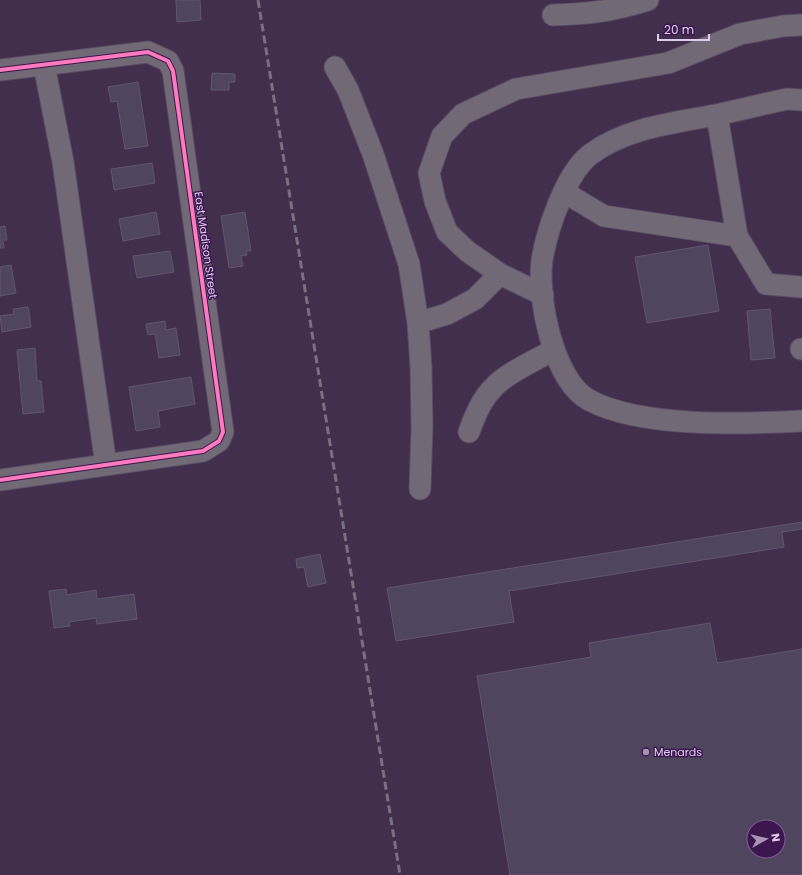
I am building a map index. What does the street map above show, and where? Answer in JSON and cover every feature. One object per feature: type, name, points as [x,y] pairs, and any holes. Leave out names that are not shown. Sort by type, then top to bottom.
[{"type":"street","points":[[553,15],[588,14],[616,10],[648,0]]},
{"type":"street","points":[[543,295],[500,274],[467,251],[447,232],[435,201],[429,173],[442,136],[463,114],[516,89],[668,63],[740,34],[783,26],[802,25]]},
{"type":"street","name":"East Madison Street","points":[[0,70],[148,52],[168,61],[172,71],[223,432],[219,441],[203,451],[0,480]]},
{"type":"street","points":[[44,65],[63,162],[106,465]]},
{"type":"street","points":[[334,66],[348,90],[373,154],[409,264],[418,323],[422,427],[420,489]]},
{"type":"street","points":[[802,100],[787,99],[660,125],[613,140],[589,155],[575,172],[564,192],[551,227],[542,261],[543,295],[551,342],[568,380],[588,399],[622,412],[663,419],[753,424],[802,421]]},
{"type":"street","points":[[717,114],[737,236],[766,284],[802,287]]},
{"type":"street","points":[[564,192],[604,216],[737,236]]},
{"type":"street","points":[[418,323],[447,314],[474,299],[500,274]]},
{"type":"street","points":[[469,432],[476,412],[493,387],[514,372],[554,350]]},
{"type":"building","points":[[176,0],[200,0],[201,20],[177,22]]},
{"type":"building","points":[[212,73],[235,74],[235,82],[229,82],[229,90],[211,90]]},
{"type":"building","points":[[138,82],[148,146],[125,149],[117,101],[111,102],[108,87]]},
{"type":"building","points":[[152,163],[155,183],[114,190],[111,169]]},
{"type":"building","points":[[156,212],[160,234],[123,241],[119,219]]},
{"type":"building","points":[[245,212],[251,251],[246,251],[247,255],[241,256],[243,266],[229,268],[221,216]]},
{"type":"building","points":[[5,226],[7,240],[3,240],[4,248],[0,248],[0,227]]},
{"type":"building","points":[[708,245],[719,311],[647,323],[635,257]]},
{"type":"building","points":[[170,251],[174,272],[137,278],[133,256]]},
{"type":"building","points":[[11,265],[16,293],[0,296],[0,267]]},
{"type":"building","points":[[28,307],[31,327],[2,332],[0,316],[14,314],[13,309]]},
{"type":"building","points":[[770,309],[775,358],[751,360],[747,311]]},
{"type":"building","points":[[165,321],[166,330],[176,328],[180,355],[159,358],[155,334],[148,335],[146,324]]},
{"type":"building","points":[[35,348],[37,381],[41,381],[44,412],[23,414],[17,350]]},
{"type":"building","points":[[191,377],[195,404],[158,411],[160,427],[136,431],[129,387]]},
{"type":"building","points":[[802,522],[802,529],[782,532],[784,547],[509,591],[514,622],[396,641],[387,588]]},
{"type":"building","points":[[320,554],[326,583],[308,587],[304,567],[297,568],[296,559]]},
{"type":"building","points":[[66,589],[67,595],[96,590],[97,599],[134,594],[137,619],[97,624],[96,618],[69,622],[70,626],[54,628],[49,591]]},
{"type":"building","name":"Menards","points":[[710,623],[717,663],[802,649],[802,875],[510,875],[477,676],[591,657],[589,643]]},
{"type":"railway","points":[[258,0],[400,875]]},
{"type":"cycle path","points":[[0,70],[148,52],[168,61],[173,71],[223,432],[219,441],[203,451],[0,480]]},
{"type":"place","name":"Menards","points":[[646,752]]}]
